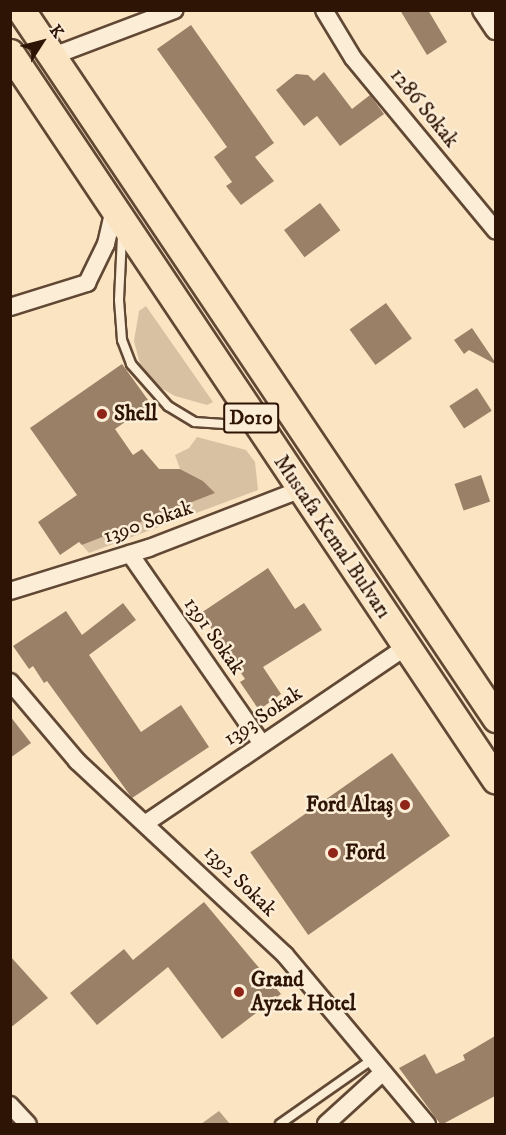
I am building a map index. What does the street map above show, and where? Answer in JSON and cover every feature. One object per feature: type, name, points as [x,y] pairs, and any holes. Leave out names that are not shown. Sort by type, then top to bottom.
[{"type":"highway","name":"Mustafa Kemal Bulvarı","points":[[21,10],[495,715]]},
{"type":"highway","name":"Mustafa Kemal Bulvarı","points":[[10,53],[299,490],[495,780]]},
{"type":"street","points":[[53,56],[176,10]]},
{"type":"street","name":"1286 Sokak","points":[[324,10],[353,58],[495,231]]},
{"type":"street","points":[[483,10],[495,28]]},
{"type":"street","points":[[10,307],[87,283],[118,217]]},
{"type":"street","name":"1390 Sokak","points":[[10,591],[130,554],[299,490]]},
{"type":"street","name":"1391 Sokak","points":[[130,554],[262,744]]},
{"type":"street","name":"1393 Sokak","points":[[147,823],[405,647]]},
{"type":"street","name":"1392 Sokak","points":[[10,682],[77,761],[147,823],[285,955],[427,1125]]},
{"type":"street","points":[[326,1125],[378,1066]]},
{"type":"street","points":[[10,1104],[28,1125]]},
{"type":"lane","points":[[118,217],[122,340],[131,364],[168,406],[195,422],[257,427]]},
{"type":"lane","points":[[280,1125],[378,1066]]},
{"type":"shaded area","points":[[146,306],[213,402],[207,405],[175,396],[161,388],[140,364],[134,341],[139,311]]},
{"type":"shaded area","points":[[197,437],[246,450],[255,462],[258,490],[89,553],[82,545],[214,493],[203,481],[180,469],[175,455],[189,448]]},
{"type":"shaded area","points":[[219,1111],[230,1124],[201,1124]]},
{"type":"building","points":[[400,10],[428,10],[447,42],[427,55]]},
{"type":"building","points":[[191,25],[274,143],[255,157],[274,181],[241,205],[226,186],[232,182],[214,157],[227,147],[157,49]]},
{"type":"building","points":[[324,72],[352,109],[370,95],[384,114],[340,146],[317,116],[304,126],[276,90],[296,74],[308,75],[314,81]]},
{"type":"building","points":[[320,203],[340,230],[305,257],[284,230]]},
{"type":"building","points":[[386,303],[412,339],[375,365],[350,329]]},
{"type":"building","points":[[472,328],[495,364],[469,350],[464,354],[454,340]]},
{"type":"building","points":[[122,364],[151,404],[115,429],[133,455],[142,449],[159,469],[180,469],[203,481],[215,493],[82,545],[79,542],[60,555],[38,522],[77,495],[30,428]]},
{"type":"building","points":[[477,388],[492,411],[464,429],[449,406]]},
{"type":"building","points":[[481,475],[490,501],[464,511],[455,484]]},
{"type":"building","points":[[268,568],[295,609],[304,603],[322,630],[263,667],[281,694],[259,710],[240,682],[245,679],[201,613]]},
{"type":"building","points":[[123,603],[136,620],[89,655],[141,732],[181,705],[209,747],[132,798],[47,681],[44,683],[33,666],[29,669],[13,646],[66,611],[82,635]]},
{"type":"building","points":[[10,716],[31,743],[10,758]]},
{"type":"building","name":"Ford","points":[[392,753],[450,836],[308,935],[250,852]]},
{"type":"building","points":[[204,902],[281,994],[222,1039],[168,967],[97,1025],[70,993],[124,949],[133,960]]},
{"type":"building","points":[[10,956],[48,998],[10,1028]]},
{"type":"building","points":[[495,1036],[495,1096],[441,1125],[399,1068],[425,1054],[436,1074],[465,1060],[463,1055]]},
{"type":"place","name":"Shell","points":[[102,414]]},
{"type":"place","name":"Ford Altaş","points":[[405,805]]},
{"type":"place","name":"Ford","points":[[333,853]]},
{"type":"place","name":"Grand Ayzek Hotel","points":[[239,992]]}]
